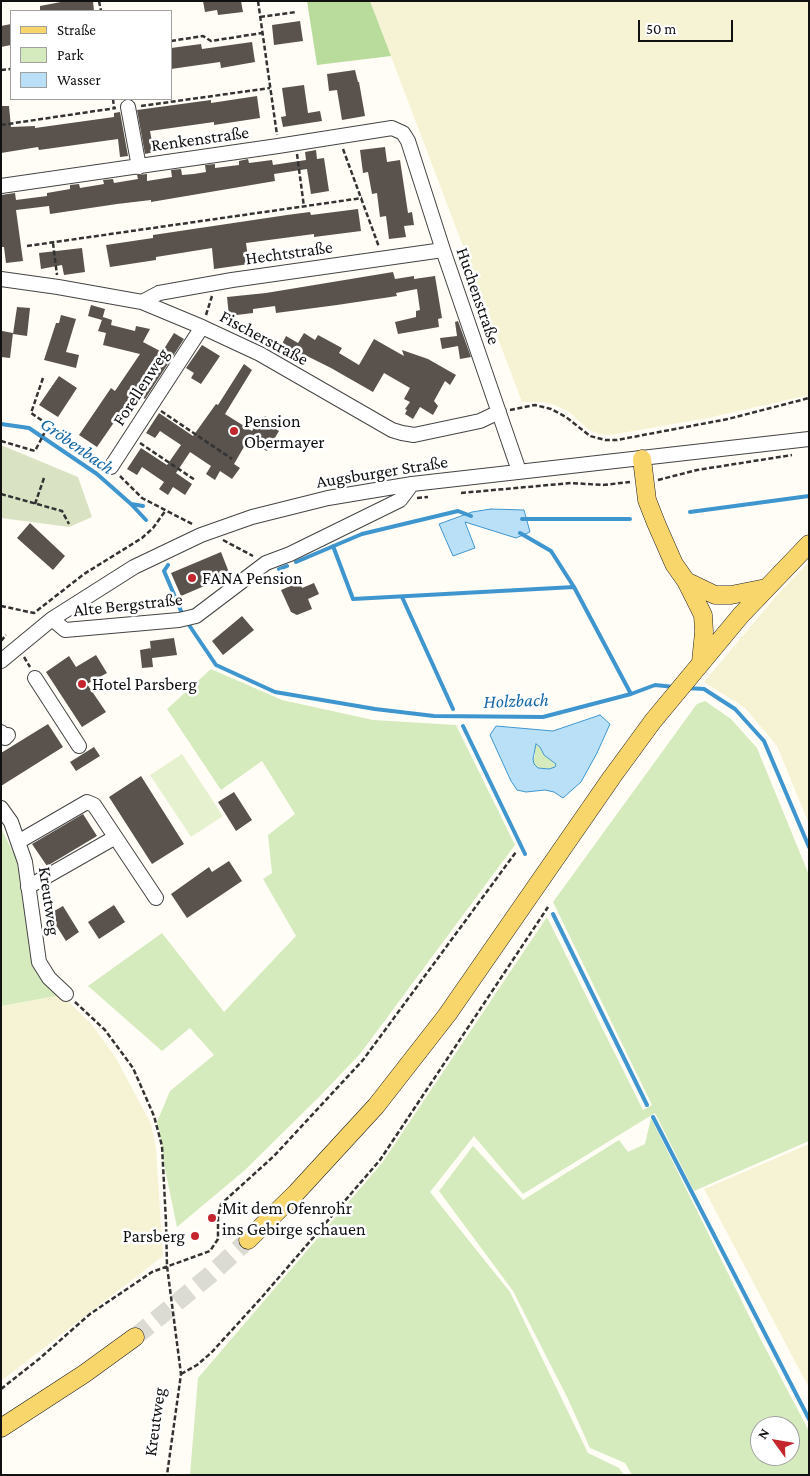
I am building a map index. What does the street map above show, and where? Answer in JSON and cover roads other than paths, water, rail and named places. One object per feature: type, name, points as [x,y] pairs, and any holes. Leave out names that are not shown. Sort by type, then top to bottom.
[{"type":"main road","points":[[642,459],[647,500],[664,544],[703,615],[704,632],[697,667]]},
{"type":"main road","points":[[248,1240],[340,1147],[414,1059],[447,1015],[612,777],[668,702],[741,615],[809,544]]},
{"type":"main road","points":[[686,581],[715,595],[731,595],[766,588]]},
{"type":"main road","points":[[1,1428],[84,1374],[135,1337]]},
{"type":"street","points":[[121,108],[139,167]]},
{"type":"street","name":"Renkenstraße","points":[[1,186],[392,128],[403,133]]},
{"type":"street","name":"Huchenstraße","points":[[403,133],[408,141],[443,250],[519,471]]},
{"type":"street","name":"Hechtstraße","points":[[142,302],[159,293],[216,283],[443,250]]},
{"type":"street","name":"Fischerstraße","points":[[1,279],[142,302],[260,354],[392,430],[402,433],[414,435],[480,421],[499,412]]},
{"type":"street","name":"Forellenweg","points":[[111,468],[202,327]]},
{"type":"street","name":"Augsburger Straße","points":[[2,660],[52,619],[134,567],[201,535],[252,517],[328,498],[412,484],[809,439]]},
{"type":"street","name":"Alte Bergstraße","points":[[52,619],[65,630],[179,620],[196,616],[266,563],[290,554],[400,500],[412,484]]},
{"type":"street","points":[[32,671],[50,708],[79,746]]},
{"type":"street","points":[[18,842],[87,802],[94,805],[114,838],[156,898]]},
{"type":"street","name":"Kreutweg","points":[[1,808],[11,822],[25,862],[39,962],[48,978],[66,994]]},
{"type":"street","points":[[28,888],[114,838]]},
{"type":"water","points":[[491,509],[524,510],[530,532],[516,538],[465,522],[475,548],[453,556],[439,524],[472,512]]},
{"type":"water","points":[[600,715],[610,724],[581,782],[563,798],[554,792],[545,790],[526,792],[517,790],[490,735],[496,726],[553,731]],"holes":[[[536,744],[544,755],[556,764],[555,767],[549,769],[538,768],[534,764]]]},
{"type":"waterway","name":"Gröbenbach","points":[[1,424],[29,428],[97,474],[146,520]]},
{"type":"waterway","points":[[690,512],[809,496]]},
{"type":"waterway","name":"Holzbach","points":[[131,504],[143,506]]},
{"type":"waterway","points":[[296,562],[362,534],[458,511],[471,516]]},
{"type":"waterway","points":[[522,519],[630,519]]},
{"type":"waterway","points":[[520,533],[551,551],[574,587],[631,694]]},
{"type":"waterway","points":[[333,546],[353,599],[574,587]]},
{"type":"waterway","name":"Holzbach","points":[[168,565],[164,571],[181,611]]},
{"type":"waterway","points":[[279,569],[287,566]]},
{"type":"waterway","points":[[402,597],[453,709]]},
{"type":"waterway","name":"Holzbach","points":[[189,625],[216,665],[275,692],[375,709],[434,716],[543,717],[631,694],[655,685],[674,687]]},
{"type":"waterway","name":"Holzbach","points":[[686,688],[704,689],[735,709],[764,741],[809,847]]},
{"type":"waterway","points":[[463,726],[525,854]]},
{"type":"waterway","points":[[553,914],[647,1105]]},
{"type":"waterway","points":[[653,1117],[809,1419]]},
{"type":"tunnel","points":[[135,1337],[210,1275],[248,1240]]},
{"type":"place","name":"Pension Obermayer","points":[[234,431]]},
{"type":"place","name":"FANA Pension","points":[[192,578]]},
{"type":"place","name":"Hotel Parsberg","points":[[82,684]]},
{"type":"place","name":"Mit dem Ofenrohr ins Gebirge schauen","points":[[212,1218]]},
{"type":"place","name":"Parsberg","points":[[195,1236]]}]
